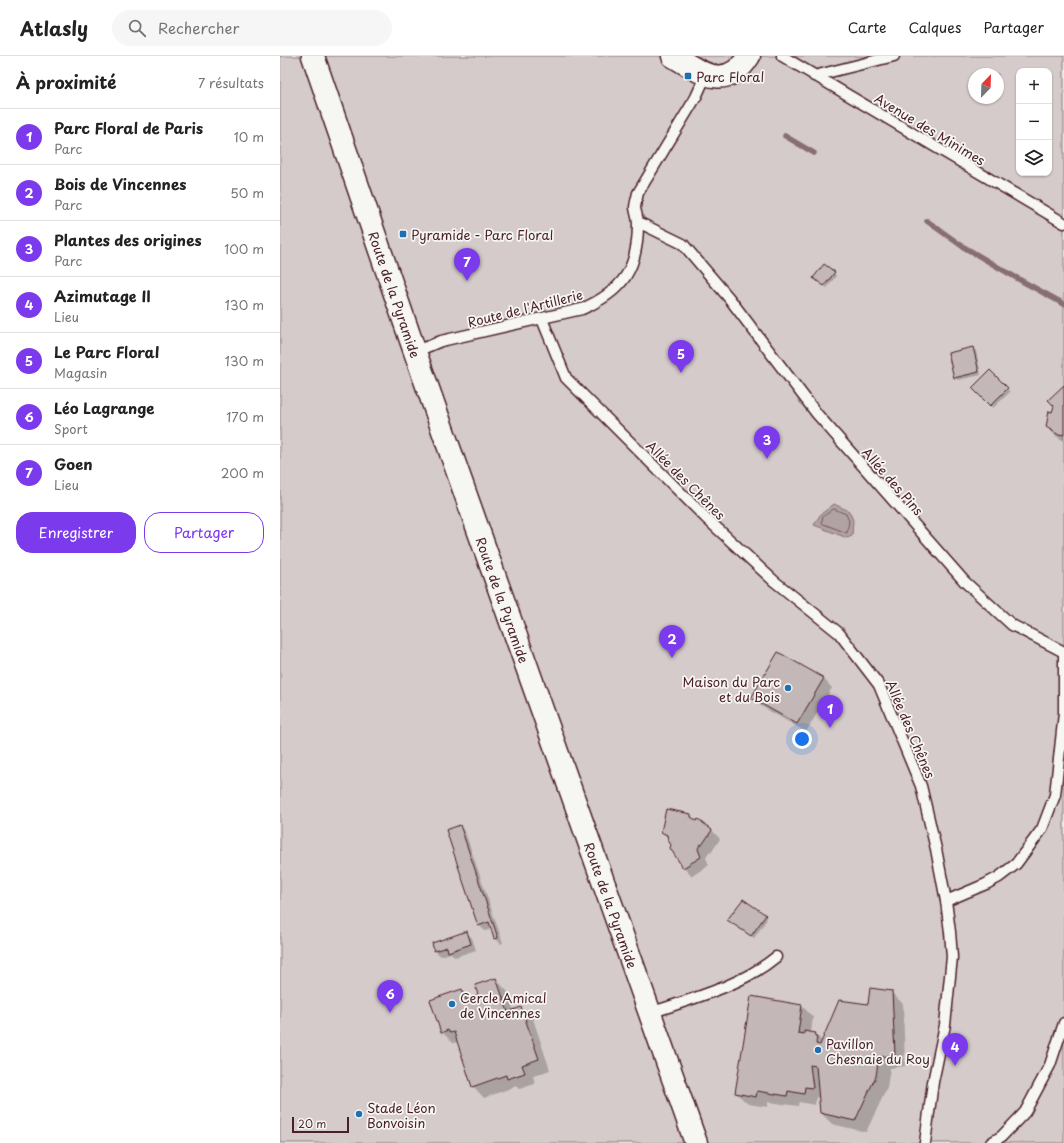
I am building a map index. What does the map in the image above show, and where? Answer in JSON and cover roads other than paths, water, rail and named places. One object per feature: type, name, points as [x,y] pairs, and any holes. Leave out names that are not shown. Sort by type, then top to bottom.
[{"type":"street","name":"Route de la Pyramide","points":[[313,56],[415,352],[696,1143]]},
{"type":"street","points":[[673,56],[715,76],[740,67],[748,56]]},
{"type":"lane","name":"Avenue des Minimes","points":[[782,56],[1064,223]]},
{"type":"lane","points":[[814,76],[894,56]]},
{"type":"lane","name":"Route de l'Artillerie","points":[[415,352],[441,341],[582,310],[599,302],[613,291],[625,277],[634,262],[637,245],[638,222],[635,207],[638,193],[694,101],[715,76]]},
{"type":"lane","name":"Allée des Pins","points":[[638,222],[683,244],[729,298],[816,414],[965,582],[1012,625],[1064,654]]},
{"type":"lane","name":"Allée des Chênes","points":[[542,319],[566,378],[722,533],[774,581],[839,633],[879,685],[922,786],[946,901],[952,956],[948,978],[945,1024],[933,1082],[925,1143]]},
{"type":"lane","points":[[946,901],[999,877],[1016,864],[1042,829],[1055,795],[1064,712],[1064,654]]},
{"type":"lane","points":[[650,1014],[737,982],[764,967],[776,956]]},
{"type":"lane","points":[[991,1143],[1002,1136],[1025,1112],[1050,1065],[1064,1023]]},
{"type":"water","points":[[834,504],[849,511],[853,520],[852,536],[847,538],[814,525],[820,515]]},
{"type":"waterway","points":[[785,136],[814,153]]},
{"type":"waterway","points":[[927,221],[962,246],[1064,304]]},
{"type":"place","name":"Parc Floral","points":[[688,76]]},
{"type":"place","name":"Pyramide - Parc Floral","points":[[403,234]]},
{"type":"place","name":"Goen","points":[[467,281]]},
{"type":"place","name":"Le Parc Floral","points":[[681,373]]},
{"type":"place","name":"Plantes des origines","points":[[767,459]]},
{"type":"place","name":"Bois de Vincennes","points":[[672,658]]},
{"type":"place","name":"Maison du Parc et du Bois","points":[[788,688]]},
{"type":"place","name":"Parc Floral de Paris","points":[[830,728]]},
{"type":"place","name":"Cercle Amical de Vincennes","points":[[452,1004]]},
{"type":"place","name":"Léo Lagrange","points":[[390,1013]]},
{"type":"place","name":"Pavillon Chesnaie du Roy","points":[[818,1050]]},
{"type":"place","name":"Azimutage II","points":[[955,1066]]},
{"type":"place","name":"Stade Léon Bonvoisin","points":[[359,1114]]}]
